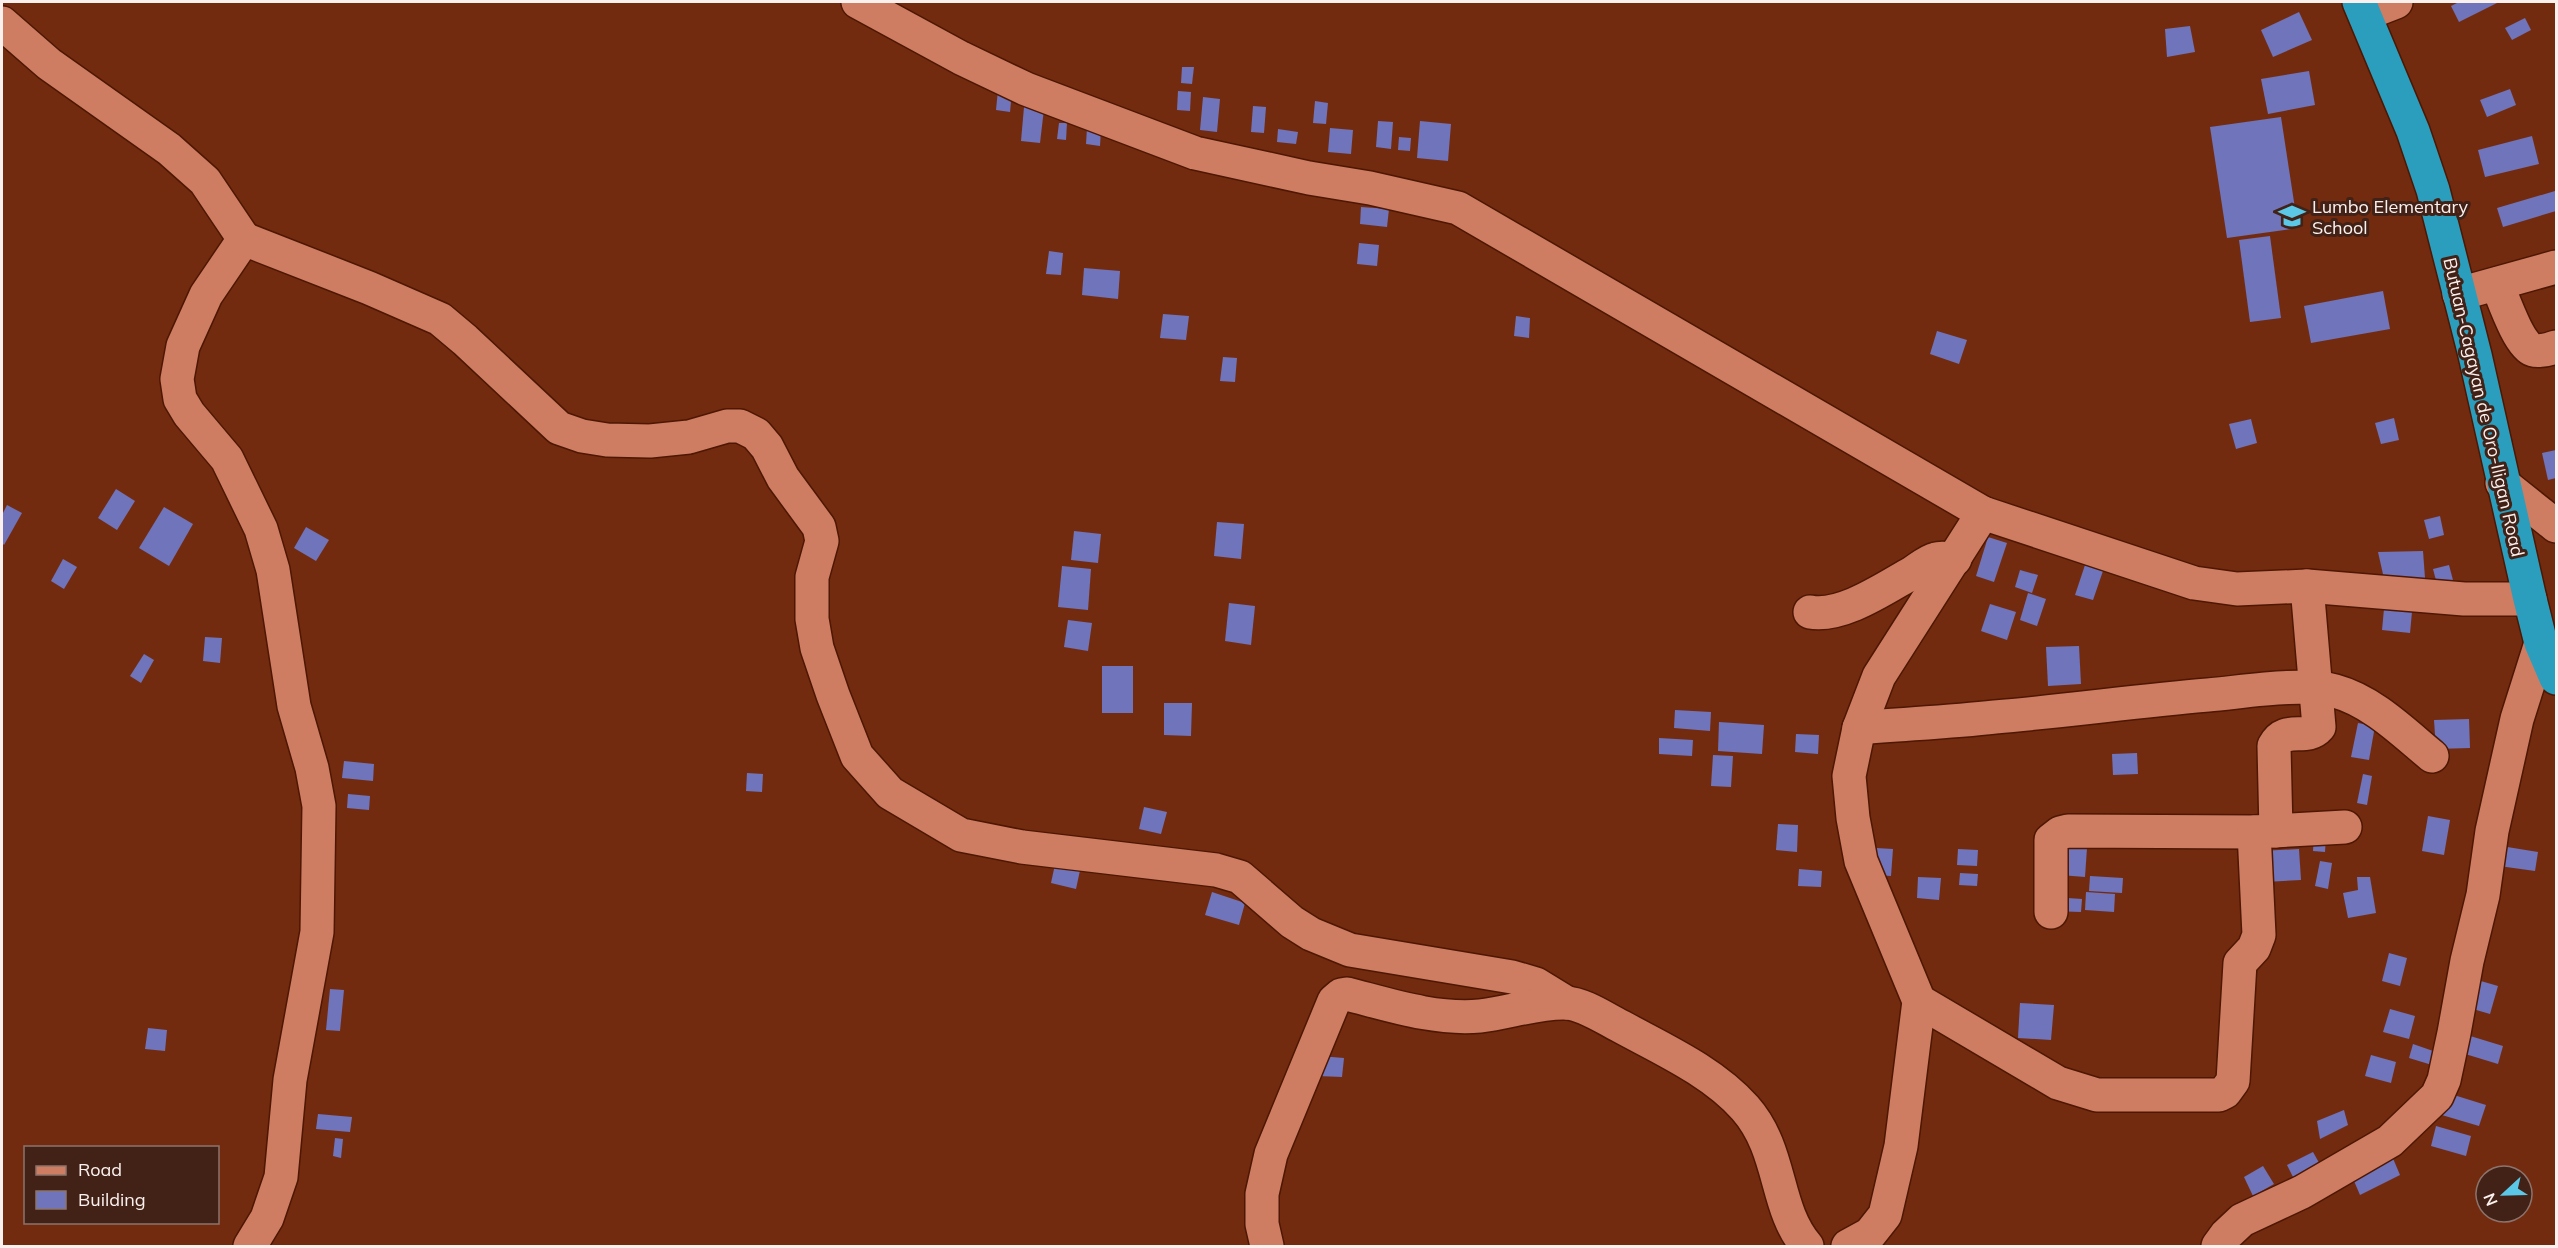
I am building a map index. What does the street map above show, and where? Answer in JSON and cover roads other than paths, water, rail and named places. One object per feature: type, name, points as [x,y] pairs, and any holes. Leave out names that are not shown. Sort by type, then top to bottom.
[{"type":"highway","name":"Butuan-Cagayan de Oro-Iligan Road","points":[[2362,8],[2413,130],[2429,180],[2475,355],[2502,483],[2541,643],[2556,678]]},
{"type":"street","points":[[858,2],[961,58],[1026,89],[1195,153],[1458,208],[1983,513],[2194,583],[2237,589],[2307,586],[2464,599],[2530,599]]},
{"type":"street","points":[[2362,8],[2396,2]]},
{"type":"street","points":[[2,23],[49,64],[169,149],[205,181],[243,239],[369,288],[440,319],[465,339],[559,428],[582,436],[607,440],[650,441],[689,437],[727,426],[741,426],[756,434],[783,478],[819,527],[822,541],[812,577],[812,619],[817,648],[857,756],[890,793],[961,835],[1022,848],[1216,870],[1240,877],[1292,922],[1311,934],[1350,950],[1512,976],[1536,984],[1567,1003],[1594,1013],[1679,1058],[1723,1088],[1744,1107],[1757,1124],[1772,1152],[1794,1231],[1807,1246]]},
{"type":"street","points":[[243,239],[206,295],[183,346],[177,379],[180,399],[189,414],[227,459],[261,530],[273,570],[294,706],[312,768],[319,806],[317,932],[290,1080],[281,1177],[267,1218],[250,1246]]},
{"type":"street","points":[[2459,294],[2556,267]]},
{"type":"street","points":[[2497,284],[2520,338],[2527,347],[2533,350],[2556,347]]},
{"type":"street","points":[[2502,483],[2556,526]]},
{"type":"street","points":[[1848,1246],[1870,1234],[1885,1215],[1901,1146],[1919,1001],[1861,861],[1852,818],[1849,776],[1859,728],[1879,676],[1983,513]]},
{"type":"street","points":[[1810,612],[1822,614],[1836,611],[1882,591],[1937,558],[1955,559]]},
{"type":"street","points":[[1919,1001],[2058,1083],[2097,1095],[2219,1095],[2224,1092],[2233,1081],[2240,963],[2254,948],[2259,935],[2265,832],[2274,746],[2284,735],[2309,733],[2319,727],[2307,586]]},
{"type":"street","points":[[2218,1246],[2242,1220],[2302,1192],[2390,1141],[2437,1096],[2444,1080],[2454,1033],[2482,895],[2492,831],[2517,719],[2541,643]]},
{"type":"street","points":[[1859,728],[1995,717],[2282,688],[2317,688],[2333,690],[2360,701],[2394,724],[2432,756]]},
{"type":"street","points":[[2051,912],[2051,840],[2060,833],[2138,830],[2265,832],[2345,827]]},
{"type":"street","points":[[1267,1246],[1262,1224],[1262,1194],[1270,1154],[1338,997],[1347,994],[1443,1016],[1479,1016],[1567,1003]]},
{"type":"place","name":"Lumbo Elementary School","points":[[2292,216]]}]
